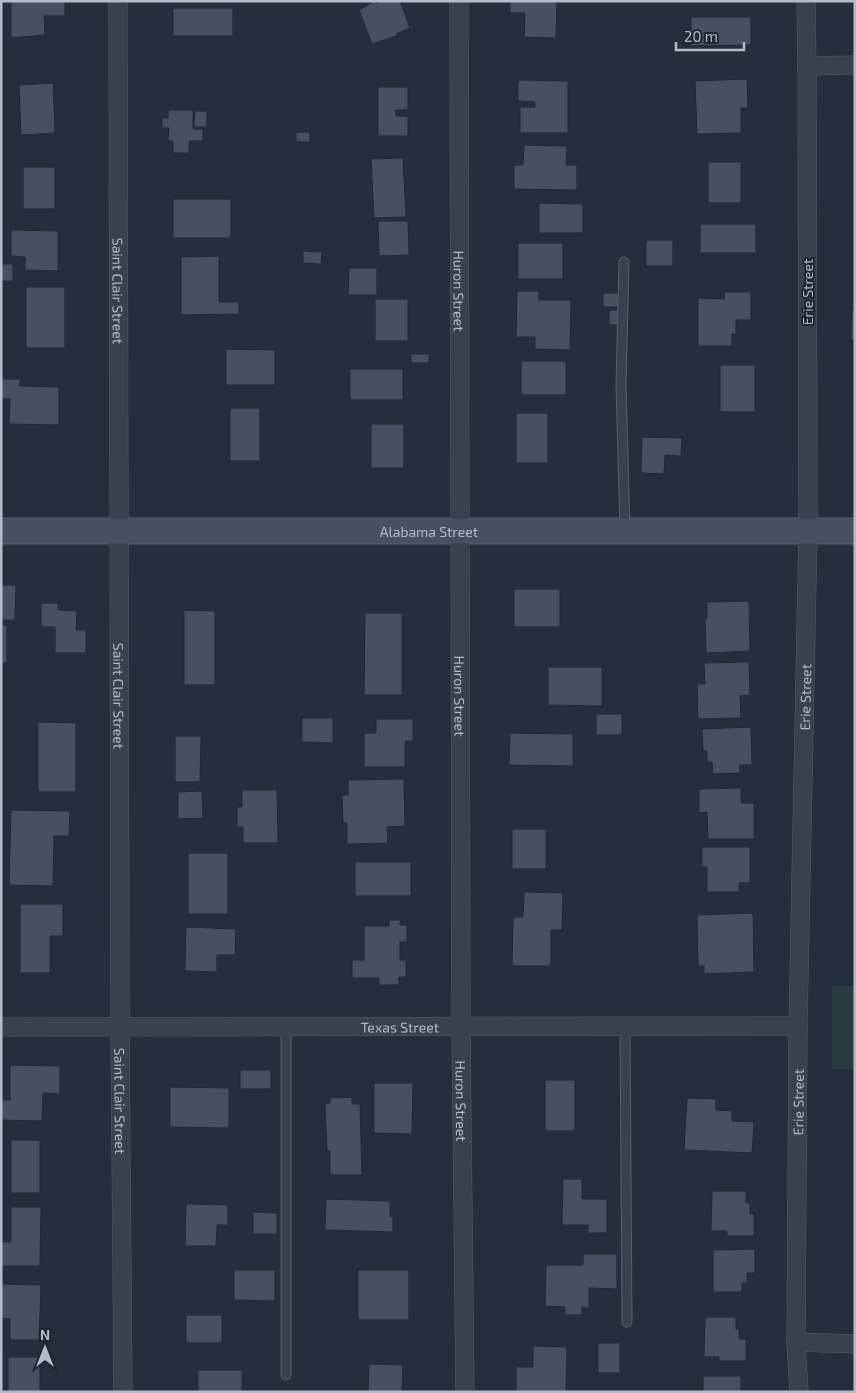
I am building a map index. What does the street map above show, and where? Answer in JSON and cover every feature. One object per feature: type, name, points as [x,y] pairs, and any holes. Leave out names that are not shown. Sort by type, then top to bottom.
[{"type":"main road","name":"Alabama Street","points":[[1,531],[855,532]]},
{"type":"street","name":"Saint Clair Street","points":[[118,1],[120,1028],[123,1392]]},
{"type":"street","name":"Huron Street","points":[[459,1],[461,1028],[465,1392]]},
{"type":"street","name":"Erie Street","points":[[800,1392],[796,1342],[798,1026],[808,531],[806,1]]},
{"type":"street","points":[[807,66],[855,65]]},
{"type":"street","name":"Texas Street","points":[[1,1028],[798,1026]]},
{"type":"street","points":[[796,1342],[855,1344]]},
{"type":"lane","points":[[624,262],[621,385],[625,531]]},
{"type":"lane","points":[[624,1026],[626,1322]]},
{"type":"lane","points":[[286,1028],[286,1375]]},
{"type":"green space","points":[[832,986],[855,986],[855,1069],[832,1069]]},
{"type":"building","points":[[11,1],[65,1],[65,16],[44,16],[45,35],[11,38]]},
{"type":"building","points":[[375,1],[376,3],[381,1],[400,1],[410,28],[396,34],[397,36],[372,44],[359,10]]},
{"type":"building","points":[[510,1],[557,1],[556,38],[524,37],[525,13],[510,13]]},
{"type":"building","points":[[173,8],[233,8],[233,36],[173,36]]},
{"type":"building","points":[[691,17],[751,17],[751,45],[691,46]]},
{"type":"building","points":[[747,79],[748,108],[741,108],[741,133],[697,134],[695,81]]},
{"type":"building","points":[[518,80],[568,81],[568,133],[520,133],[520,107],[535,107],[535,102],[518,101]]},
{"type":"building","points":[[53,83],[55,133],[21,135],[19,85]]},
{"type":"building","points":[[378,87],[408,87],[408,110],[396,110],[396,116],[408,116],[408,136],[378,136]]},
{"type":"building","points":[[168,110],[193,110],[193,129],[203,129],[203,141],[189,141],[189,153],[173,153],[173,141],[168,141],[169,128],[162,128],[162,118],[168,118]]},
{"type":"building","points":[[195,111],[207,111],[207,127],[194,127]]},
{"type":"building","points":[[296,132],[310,132],[310,142],[296,142]]},
{"type":"building","points":[[524,145],[567,146],[566,165],[577,165],[577,190],[514,189],[514,165],[523,165]]},
{"type":"building","points":[[403,158],[406,217],[374,218],[371,159]]},
{"type":"building","points":[[708,162],[741,162],[741,203],[708,203]]},
{"type":"building","points":[[23,167],[55,167],[55,209],[23,209]]},
{"type":"building","points":[[173,199],[231,199],[231,238],[173,238]]},
{"type":"building","points":[[539,203],[583,204],[583,233],[539,233]]},
{"type":"building","points":[[378,221],[408,221],[409,255],[379,256]]},
{"type":"building","points":[[700,224],[756,224],[756,253],[700,253]]},
{"type":"building","points":[[11,230],[58,231],[58,271],[25,270],[25,257],[11,256]]},
{"type":"building","points":[[646,240],[673,240],[673,266],[646,266]]},
{"type":"building","points":[[518,243],[563,243],[563,279],[518,279]]},
{"type":"building","points":[[303,251],[322,252],[321,264],[303,263]]},
{"type":"building","points":[[219,256],[219,302],[239,302],[239,314],[181,315],[181,257]]},
{"type":"building","points":[[1,264],[13,264],[13,281],[1,281]]},
{"type":"building","points":[[349,268],[377,268],[377,295],[348,295]]},
{"type":"building","points":[[26,287],[65,287],[65,348],[26,348]]},
{"type":"building","points":[[517,291],[539,291],[539,300],[571,300],[570,350],[535,349],[535,337],[516,337]]},
{"type":"building","points":[[724,292],[751,292],[751,320],[736,320],[736,334],[732,334],[732,346],[698,346],[698,298],[724,299]]},
{"type":"building","points":[[603,293],[619,293],[619,307],[603,307]]},
{"type":"building","points":[[375,299],[408,299],[408,341],[375,341]]},
{"type":"building","points":[[609,310],[622,310],[622,325],[609,325]]},
{"type":"building","points":[[852,310],[855,310],[855,340],[851,340]]},
{"type":"building","points":[[226,349],[275,350],[275,385],[226,385]]},
{"type":"building","points":[[411,354],[429,354],[429,363],[411,363]]},
{"type":"building","points":[[521,361],[566,361],[566,395],[521,395]]},
{"type":"building","points":[[720,365],[755,365],[755,412],[720,412]]},
{"type":"building","points":[[350,369],[403,369],[403,400],[350,400]]},
{"type":"building","points":[[1,379],[20,379],[20,386],[59,387],[59,425],[9,424],[10,399],[1,399]]},
{"type":"building","points":[[230,408],[260,408],[260,461],[230,461]]},
{"type":"building","points":[[516,413],[548,413],[548,463],[516,463]]},
{"type":"building","points":[[371,424],[404,424],[404,468],[371,468]]},
{"type":"building","points":[[642,437],[682,438],[681,456],[665,455],[664,474],[641,473]]},
{"type":"building","points":[[1,585],[16,585],[15,620],[1,620]]},
{"type":"building","points":[[514,589],[560,589],[560,627],[514,627]]},
{"type":"building","points":[[749,601],[750,651],[706,653],[705,618],[707,618],[707,602]]},
{"type":"building","points":[[41,603],[58,603],[58,610],[77,611],[76,630],[86,630],[86,653],[55,653],[55,627],[41,627]]},
{"type":"building","points":[[184,610],[215,611],[215,685],[184,685]]},
{"type":"building","points":[[365,613],[402,613],[402,695],[364,695]]},
{"type":"building","points":[[1,625],[7,625],[7,663],[1,663]]},
{"type":"building","points":[[749,662],[750,695],[740,696],[741,718],[698,719],[697,684],[705,684],[704,663]]},
{"type":"building","points":[[548,667],[602,667],[602,706],[548,705]]},
{"type":"building","points":[[596,714],[622,714],[622,735],[596,735]]},
{"type":"building","points":[[302,718],[333,718],[333,743],[302,742]]},
{"type":"building","points":[[376,719],[413,719],[413,741],[405,741],[405,767],[364,767],[364,733],[376,733]]},
{"type":"building","points":[[38,722],[76,723],[76,792],[38,792]]},
{"type":"building","points":[[751,727],[752,765],[740,765],[740,773],[713,774],[712,762],[707,762],[707,751],[703,751],[702,729]]},
{"type":"building","points":[[510,733],[573,734],[573,766],[509,765]]},
{"type":"building","points":[[175,736],[201,736],[200,782],[175,782]]},
{"type":"building","points":[[404,779],[405,826],[387,827],[388,843],[347,844],[347,823],[343,823],[342,795],[348,795],[348,780]]},
{"type":"building","points":[[741,788],[741,803],[754,803],[754,839],[708,839],[707,812],[699,813],[699,789]]},
{"type":"building","points":[[242,790],[277,790],[278,843],[243,843],[243,827],[237,827],[237,807],[242,807]]},
{"type":"building","points":[[202,791],[203,818],[178,819],[178,792]]},
{"type":"building","points":[[11,810],[70,811],[69,836],[54,836],[53,886],[9,885]]},
{"type":"building","points":[[512,829],[546,829],[546,869],[512,869]]},
{"type":"building","points":[[702,847],[750,847],[750,883],[739,883],[739,892],[707,892],[707,867],[702,867]]},
{"type":"building","points":[[188,853],[228,853],[228,914],[188,914]]},
{"type":"building","points":[[355,862],[411,862],[411,896],[355,896]]},
{"type":"building","points":[[524,892],[563,893],[562,930],[551,930],[551,966],[512,966],[513,917],[523,917]]},
{"type":"building","points":[[20,904],[63,904],[63,936],[50,936],[50,973],[20,973]]},
{"type":"building","points":[[753,913],[754,972],[704,974],[704,966],[698,966],[697,915]]},
{"type":"building","points":[[389,920],[400,920],[400,925],[407,925],[407,942],[400,942],[400,960],[406,960],[406,977],[399,977],[399,985],[379,985],[379,978],[352,978],[352,960],[364,960],[364,926],[389,926]]},
{"type":"building","points":[[186,927],[236,929],[235,955],[217,955],[217,972],[185,971]]},
{"type":"building","points":[[10,1065],[60,1066],[60,1094],[43,1093],[42,1121],[1,1120],[1,1100],[10,1100]]},
{"type":"building","points":[[240,1070],[271,1070],[271,1089],[240,1089]]},
{"type":"building","points":[[545,1080],[575,1080],[575,1131],[545,1131]]},
{"type":"building","points":[[374,1083],[413,1083],[412,1134],[374,1133]]},
{"type":"building","points":[[170,1087],[229,1088],[229,1128],[170,1127]]},
{"type":"building","points":[[352,1097],[352,1104],[360,1104],[362,1175],[330,1175],[330,1151],[327,1151],[325,1104],[330,1103],[330,1098]]},
{"type":"building","points":[[687,1098],[716,1099],[716,1110],[732,1111],[732,1121],[754,1122],[752,1153],[684,1150]]},
{"type":"building","points":[[11,1140],[40,1140],[40,1193],[11,1193]]},
{"type":"building","points":[[563,1179],[582,1179],[582,1199],[607,1199],[607,1233],[588,1233],[588,1225],[562,1225]]},
{"type":"building","points":[[712,1191],[746,1191],[746,1203],[750,1203],[750,1214],[754,1214],[754,1236],[727,1236],[727,1231],[711,1231]]},
{"type":"building","points":[[326,1199],[390,1201],[390,1216],[393,1216],[393,1232],[325,1230]]},
{"type":"building","points":[[186,1204],[228,1205],[228,1225],[217,1225],[216,1246],[185,1246]]},
{"type":"building","points":[[11,1207],[41,1207],[40,1266],[1,1266],[1,1242],[11,1242]]},
{"type":"building","points":[[253,1212],[277,1213],[277,1234],[253,1234]]},
{"type":"building","points":[[755,1249],[755,1273],[747,1273],[747,1283],[742,1283],[742,1292],[713,1292],[713,1250]]},
{"type":"building","points":[[583,1254],[617,1254],[617,1289],[589,1288],[589,1308],[582,1307],[582,1315],[565,1315],[565,1307],[545,1306],[546,1265],[583,1265]]},
{"type":"building","points":[[234,1270],[275,1270],[275,1301],[234,1300]]},
{"type":"building","points":[[358,1270],[409,1270],[409,1320],[358,1320]]},
{"type":"building","points":[[1,1284],[41,1285],[39,1340],[10,1340],[10,1319],[1,1318]]},
{"type":"building","points":[[186,1315],[222,1315],[222,1343],[186,1343]]},
{"type":"building","points":[[705,1317],[736,1317],[736,1329],[739,1329],[739,1339],[746,1339],[746,1361],[719,1361],[719,1357],[704,1357]]},
{"type":"building","points":[[598,1343],[620,1343],[620,1373],[598,1373]]},
{"type":"building","points":[[533,1346],[567,1347],[566,1392],[516,1392],[516,1367],[533,1367]]},
{"type":"building","points":[[8,1357],[40,1357],[40,1392],[8,1392]]},
{"type":"building","points":[[369,1364],[403,1365],[402,1392],[368,1392]]},
{"type":"building","points":[[198,1370],[242,1370],[242,1392],[198,1392]]},
{"type":"building","points":[[703,1376],[741,1376],[741,1392],[703,1392]]}]
